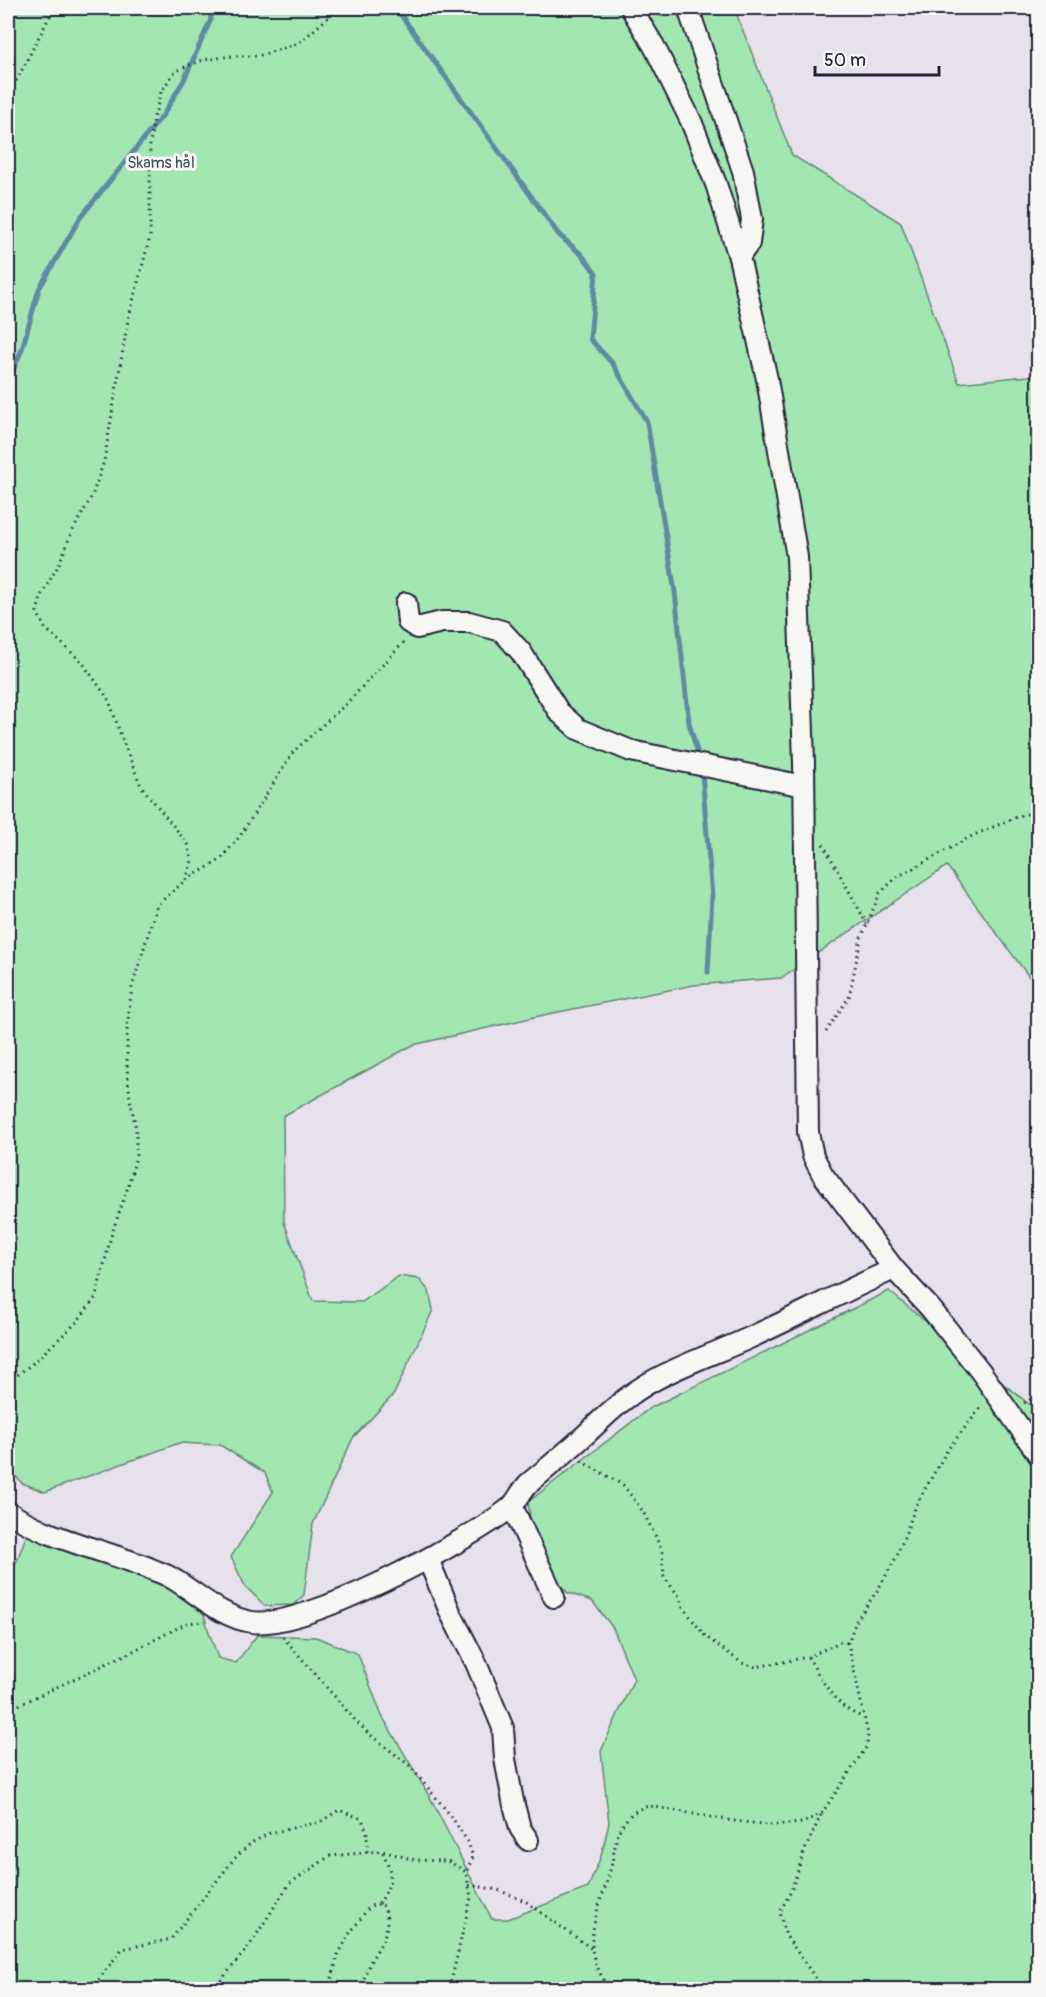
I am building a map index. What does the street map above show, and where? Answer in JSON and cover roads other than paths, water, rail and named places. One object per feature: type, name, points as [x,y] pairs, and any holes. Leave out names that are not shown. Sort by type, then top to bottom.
[{"type":"street","points":[[631,8],[654,46],[691,121],[716,184],[739,257],[767,379],[797,557],[804,786],[808,1132],[813,1156],[823,1175],[894,1269],[931,1309],[996,1392],[1038,1454]]},
{"type":"street","points":[[688,8],[743,171],[752,219],[749,243],[739,257]]},
{"type":"street","points":[[406,603],[408,622],[417,628],[442,622],[470,622],[502,631],[520,652],[559,712],[578,729],[631,751],[804,786]]},
{"type":"street","points":[[8,1512],[49,1534],[86,1548],[129,1560],[168,1576],[232,1617],[269,1623],[308,1612],[356,1593],[428,1559],[512,1506],[525,1486],[629,1395],[673,1370],[748,1338],[894,1269]]},
{"type":"street","points":[[512,1506],[554,1597]]},
{"type":"street","points":[[428,1559],[503,1728],[505,1759],[513,1801],[520,1828],[528,1840]]},
{"type":"waterway","points":[[8,383],[22,349],[39,289],[80,218],[163,115],[184,80],[211,19],[210,8]]},
{"type":"waterway","points":[[396,8],[559,235],[582,255],[596,273],[590,339],[613,364],[647,422],[675,592],[689,723],[697,751]]},
{"type":"waterway","points":[[702,773],[712,897],[708,972]]},
{"type":"park label","name":"Skams hål","points":[[161,162]]}]
